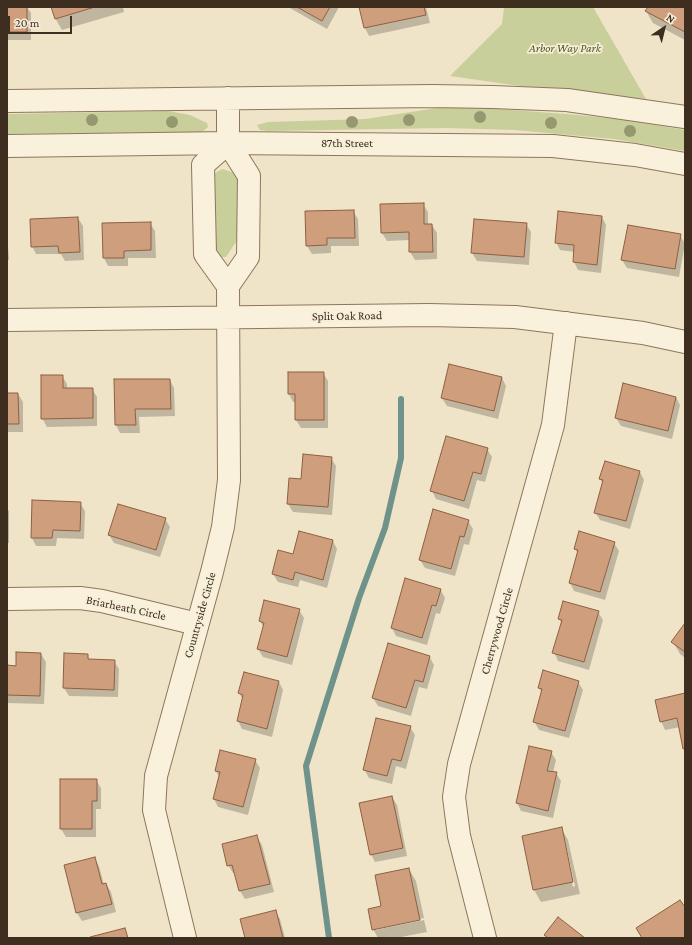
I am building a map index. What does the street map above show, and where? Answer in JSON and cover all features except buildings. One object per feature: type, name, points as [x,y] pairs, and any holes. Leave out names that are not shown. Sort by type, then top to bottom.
[{"type":"street","points":[[7,101],[432,96],[500,97],[567,100],[685,117]]},
{"type":"street","points":[[228,98],[228,143],[249,176],[248,257],[228,286],[205,254],[203,165],[228,143]]},
{"type":"street","name":"87th Street","points":[[7,146],[228,143],[553,146],[634,155],[685,164]]},
{"type":"street","name":"Countryside Circle","points":[[185,938],[154,810],[156,776],[222,527],[229,480],[228,286]]},
{"type":"street","name":"Split Oak Road","points":[[7,320],[430,315],[516,317],[643,333],[685,342]]},
{"type":"street","name":"Cherrywood Circle","points":[[485,938],[459,836],[455,816],[454,798],[459,764],[553,425],[566,323]]},
{"type":"street","name":"Briarheath Circle","points":[[7,599],[80,598],[102,601],[197,624]]},
{"type":"green space","name":"Arbor Way Park","points":[[504,7],[593,7],[646,99],[520,86],[450,76],[502,24]]},
{"type":"green space","points":[[475,107],[626,120],[685,130],[685,151],[614,139],[514,130],[446,128],[268,131],[260,130],[257,125],[268,122],[365,119],[437,108]]},
{"type":"green space","points":[[168,111],[190,115],[207,123],[208,127],[202,132],[7,134],[7,114]]},
{"type":"green space","points":[[222,169],[232,172],[237,178],[238,234],[236,242],[226,257],[220,257],[212,239],[212,175]]},
{"type":"waterway","points":[[329,938],[306,766],[359,598],[385,528],[401,458],[401,399]]}]
